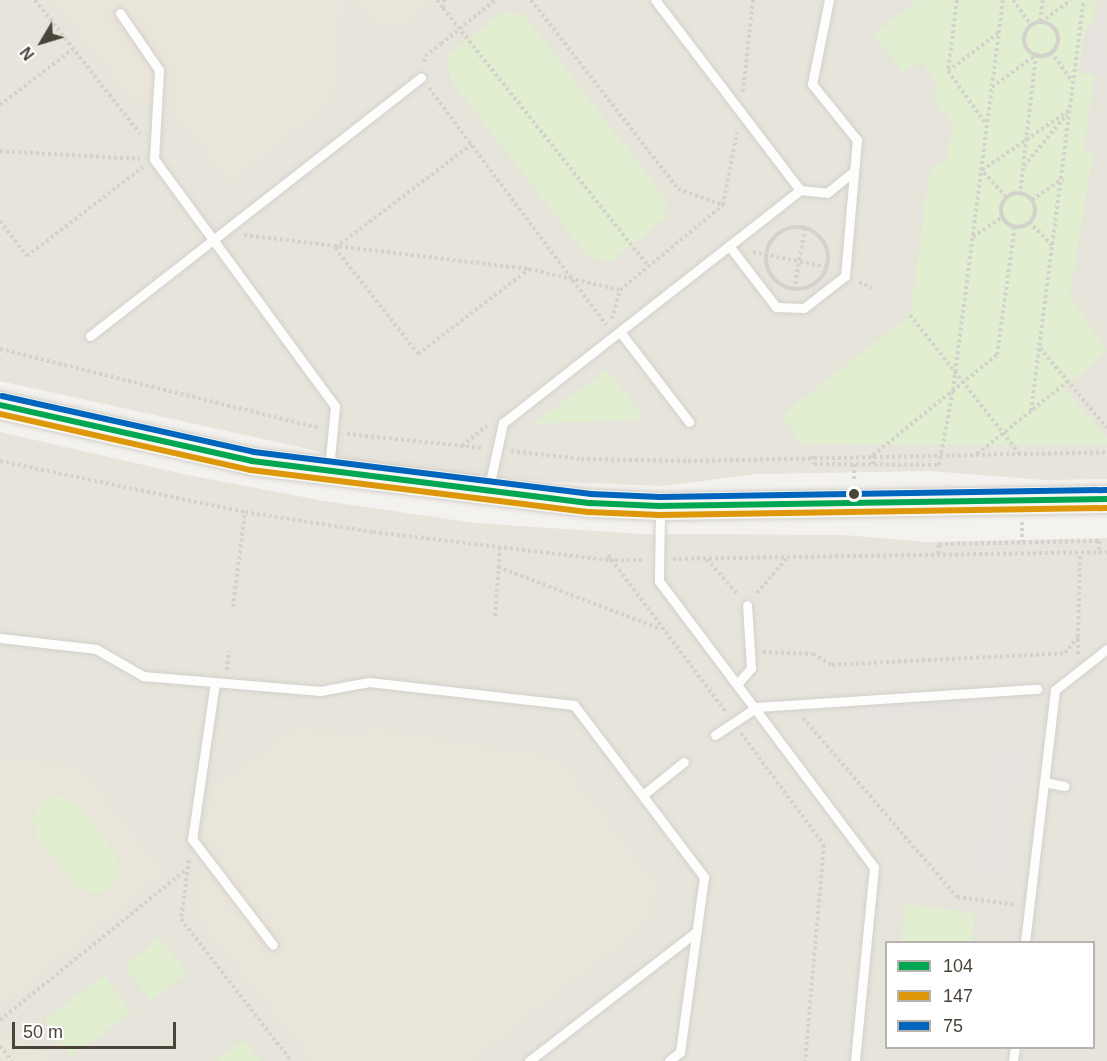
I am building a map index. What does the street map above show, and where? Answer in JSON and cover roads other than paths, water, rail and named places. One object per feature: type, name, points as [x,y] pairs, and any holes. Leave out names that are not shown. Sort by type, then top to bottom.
[{"type":"main road","points":[[0,405],[168,444],[329,472],[488,493],[660,506],[1107,499]]},
{"type":"lane","points":[[655,0],[800,190]]},
{"type":"lane","points":[[730,247],[776,307],[804,308],[845,276],[857,140],[812,84],[829,0]]},
{"type":"lane","points":[[120,13],[159,70],[154,155],[335,406],[336,433],[329,472]]},
{"type":"lane","points":[[90,336],[421,77]]},
{"type":"lane","points":[[488,493],[503,423],[621,333],[800,190],[827,193],[854,171]]},
{"type":"lane","points":[[621,333],[688,422]]},
{"type":"lane","points":[[660,506],[658,581],[757,707],[874,867],[855,1061]]},
{"type":"lane","points":[[738,683],[751,668],[747,605]]},
{"type":"lane","points":[[0,638],[96,649],[143,676],[320,691],[369,682],[574,705],[644,794],[704,877],[680,1052],[669,1061]]},
{"type":"lane","points":[[1025,941],[1055,690],[1107,649]]},
{"type":"lane","points":[[215,681],[192,839],[273,945]]},
{"type":"lane","points":[[715,735],[757,707],[1037,689]]},
{"type":"lane","points":[[644,794],[684,762]]},
{"type":"lane","points":[[1044,782],[1065,786]]},
{"type":"lane","points":[[529,1061],[697,931]]}]
